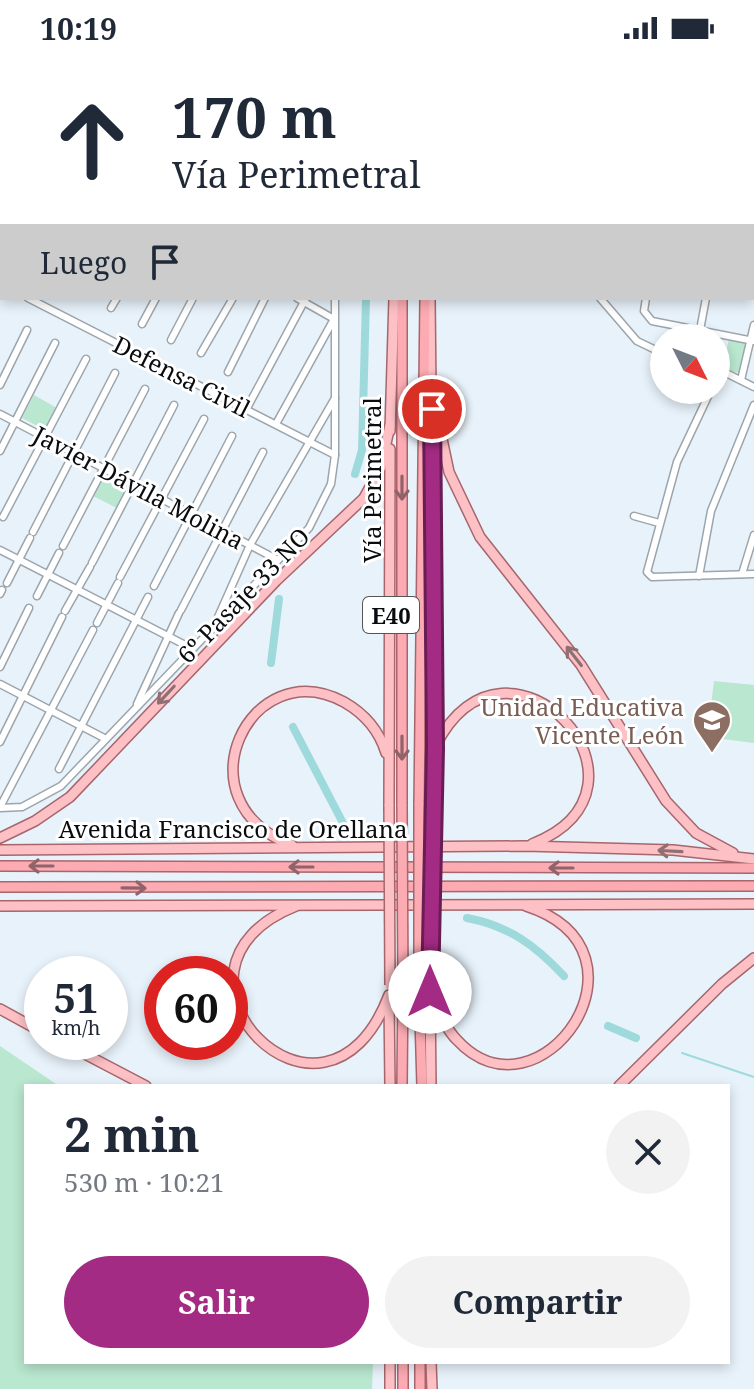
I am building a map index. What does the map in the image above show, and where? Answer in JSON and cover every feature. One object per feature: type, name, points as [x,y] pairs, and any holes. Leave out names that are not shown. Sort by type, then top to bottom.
[{"type":"highway","name":"Vía Perimetral","points":[[402,300],[402,1084]]},
{"type":"highway","points":[[422,1084],[419,805],[428,300]]},
{"type":"highway","name":"Avenida Francisco de Orellana","points":[[0,866],[754,868]]},
{"type":"highway","points":[[0,887],[754,886]]},
{"type":"highway","points":[[403,1364],[403,1389]]},
{"type":"highway","points":[[420,1364],[420,1389]]},
{"type":"main road","name":"Vía Perimetral","points":[[389,990],[390,425],[394,300]]},
{"type":"main road","points":[[428,300],[435,748],[431,806],[431,1084]]},
{"type":"main road","points":[[431,387],[449,472],[480,537],[581,665],[672,808],[704,839],[751,859]]},
{"type":"main road","points":[[0,838],[35,821],[70,797],[276,581],[354,509],[381,467],[390,425]]},
{"type":"main road","points":[[299,848],[258,827],[236,794],[232,771],[234,748],[243,729],[258,712],[277,700],[297,694],[318,694],[337,699],[355,709],[375,728],[389,763]]},
{"type":"main road","points":[[435,748],[454,718],[490,697],[531,697],[565,718],[585,753],[588,775],[584,794],[573,814],[558,831],[525,846]]},
{"type":"main road","name":"Avenida Francisco de Orellana","points":[[0,850],[525,846],[673,850],[751,859]]},
{"type":"main road","points":[[303,903],[263,924],[248,939],[238,959],[235,1003],[255,1039],[276,1054],[295,1061],[334,1060],[352,1051],[369,1036],[389,990]]},
{"type":"main road","points":[[430,988],[453,1037],[468,1050],[487,1059],[505,1062],[525,1060],[563,1041],[584,1008],[585,964],[574,939],[563,927],[541,912],[519,904]]},
{"type":"main road","points":[[0,906],[754,904]]},
{"type":"main road","points":[[621,1084],[722,984],[754,958]]},
{"type":"main road","points":[[389,990],[390,1084]]},
{"type":"main road","points":[[0,1009],[24,1022]]},
{"type":"main road","points":[[96,1060],[142,1084]]},
{"type":"main road","points":[[390,1364],[390,1389]]},
{"type":"main road","points":[[431,1364],[432,1389]]},
{"type":"street","name":"Defensa Civil","points":[[32,300],[335,455]]},
{"type":"street","points":[[111,308],[116,300]]},
{"type":"street","points":[[142,324],[155,300]]},
{"type":"street","points":[[171,340],[192,300]]},
{"type":"street","points":[[201,353],[232,300]]},
{"type":"street","points":[[228,372],[264,300]]},
{"type":"street","points":[[247,408],[301,300]]},
{"type":"street","points":[[276,424],[334,319],[304,300]]},
{"type":"street","name":"6º Pasaje 33 NO","points":[[0,808],[22,807],[42,799],[61,786],[216,620],[309,528],[331,484],[335,455],[335,300]]},
{"type":"street","points":[[602,300],[637,341],[650,347]]},
{"type":"street","points":[[646,300],[644,311],[652,321],[668,324]]},
{"type":"street","points":[[701,324],[706,300]]},
{"type":"street","points":[[741,380],[754,325]]},
{"type":"street","points":[[0,385],[27,330]]},
{"type":"street","points":[[730,336],[752,340]]},
{"type":"street","points":[[0,451],[55,343]]},
{"type":"street","points":[[2,520],[86,359]]},
{"type":"street","points":[[7,583],[115,373]]},
{"type":"street","points":[[730,375],[754,387]]},
{"type":"street","points":[[37,596],[145,389]]},
{"type":"street","points":[[216,620],[250,545],[307,441],[335,398]]},
{"type":"street","points":[[704,404],[677,462],[647,572],[652,577],[754,574]]},
{"type":"street","points":[[0,742],[174,405]]},
{"type":"street","points":[[699,576],[711,511],[754,405]]},
{"type":"street","name":"Javier Dávila Molina","points":[[0,414],[278,560]]},
{"type":"street","points":[[0,808],[204,419]]},
{"type":"street","points":[[154,586],[232,436]]},
{"type":"street","points":[[134,710],[180,611],[263,452]]},
{"type":"street","points":[[634,516],[659,523]]},
{"type":"street","points":[[742,574],[754,535]]},
{"type":"street","points":[[0,550],[191,648]]},
{"type":"street","points":[[59,769],[148,597]]},
{"type":"street","points":[[0,667],[29,608]]},
{"type":"street","points":[[0,684],[106,739]]},
{"type":"green space","points":[[730,338],[746,342],[740,373],[730,371]]},
{"type":"green space","points":[[34,395],[57,408],[45,430],[22,418]]},
{"type":"green space","points":[[107,471],[130,483],[117,508],[93,496]]},
{"type":"green space","points":[[714,681],[754,685],[754,743],[707,737]]},
{"type":"green space","points":[[0,1046],[56,1084],[24,1084],[24,1364],[373,1364],[372,1389],[0,1389]]},
{"type":"waterway","points":[[355,474],[362,450],[366,300]]},
{"type":"waterway","points":[[271,663],[279,599]]},
{"type":"waterway","points":[[293,727],[344,825]]},
{"type":"waterway","points":[[467,918],[496,926],[520,938],[564,976]]},
{"type":"waterway","points":[[608,1026],[636,1038]]},
{"type":"waterway","points":[[682,1053],[754,1077]]},
{"type":"place","name":"Unidad Educativa Vicente León","points":[[712,754]]},
{"type":"route","points":[[430,992],[431,806],[435,748],[432,409]]}]
